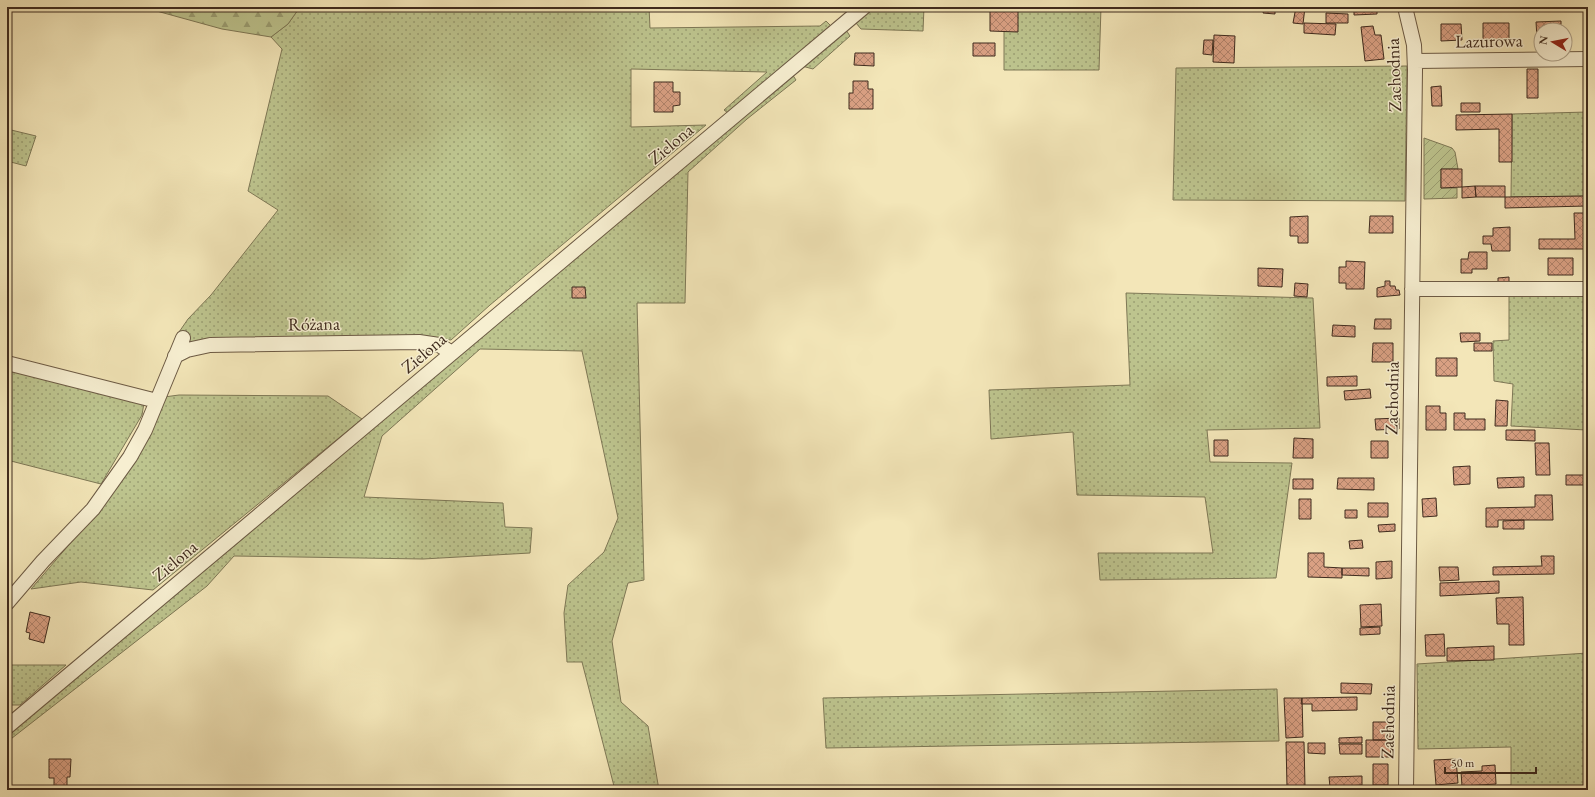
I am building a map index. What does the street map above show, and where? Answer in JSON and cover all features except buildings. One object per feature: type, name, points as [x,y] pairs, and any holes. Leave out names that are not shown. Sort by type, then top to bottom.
[{"type":"street","name":"Zielona","points":[[7,727],[864,7]]},
{"type":"street","name":"Zachodnia","points":[[1406,7],[1411,29],[1415,61],[1406,790]]},
{"type":"street","name":"Lazurowa","points":[[1415,61],[1588,59]]},
{"type":"street","points":[[1412,289],[1588,288]]},
{"type":"street","points":[[7,603],[103,497],[130,457],[157,401],[183,338]]},
{"type":"street","name":"Różana","points":[[175,356],[187,350],[210,345],[419,342],[439,345],[452,353]]},
{"type":"street","points":[[7,363],[157,401]]},
{"type":"green space","points":[[142,7],[300,7],[288,24],[271,37],[222,29]]},
{"type":"green space","points":[[300,7],[649,7],[650,28],[820,26],[826,21],[831,26],[728,113],[724,110],[767,72],[631,69],[631,127],[706,125],[490,305],[451,340],[427,336],[216,338],[191,344],[177,335],[188,319],[211,295],[278,210],[248,191],[282,49],[271,37],[288,24]]},
{"type":"green space","points":[[875,7],[924,7],[923,31],[861,29],[856,23]]},
{"type":"green space","points":[[1018,7],[1101,7],[1099,70],[1004,70],[1004,31],[1018,11]]},
{"type":"green space","points":[[846,30],[850,36],[813,69],[802,66]]},
{"type":"green space","points":[[1407,66],[1405,201],[1173,200],[1176,68]]},
{"type":"green space","points":[[792,74],[796,80],[747,119],[688,172],[685,303],[637,303],[644,580],[628,583],[612,641],[621,702],[648,726],[659,790],[615,790],[582,662],[567,662],[564,613],[568,585],[604,552],[618,518],[582,351],[480,349],[382,436],[364,497],[503,503],[505,527],[532,528],[530,553],[423,559],[234,556],[207,586],[7,742],[7,735],[245,537]]},
{"type":"green space","points":[[1588,112],[1588,196],[1511,197],[1512,114]]},
{"type":"green space","points":[[7,129],[36,136],[26,166],[7,161]]},
{"type":"green space","points":[[1424,138],[1452,148],[1455,152],[1458,169],[1441,169],[1441,188],[1457,188],[1457,198],[1424,199]]},
{"type":"green space","points":[[1509,284],[1588,284],[1588,452],[1586,430],[1511,426],[1513,384],[1494,381],[1493,341],[1509,340]]},
{"type":"green space","points":[[1126,293],[1313,298],[1320,428],[1207,430],[1210,462],[1292,463],[1276,578],[1100,580],[1098,553],[1213,553],[1205,497],[1077,495],[1073,432],[991,439],[989,390],[1130,385]]},
{"type":"green space","points":[[7,368],[144,403],[142,415],[101,484],[7,460]]},
{"type":"green space","points":[[179,395],[328,396],[362,419],[153,590],[81,582],[31,589],[80,532],[164,397]]},
{"type":"green space","points":[[1588,653],[1588,790],[1417,790],[1417,786],[1511,785],[1511,747],[1418,749],[1417,664]]},
{"type":"green space","points":[[7,665],[66,665],[20,705],[7,705]]},
{"type":"green space","points":[[1277,689],[1279,741],[826,748],[823,698]]}]
